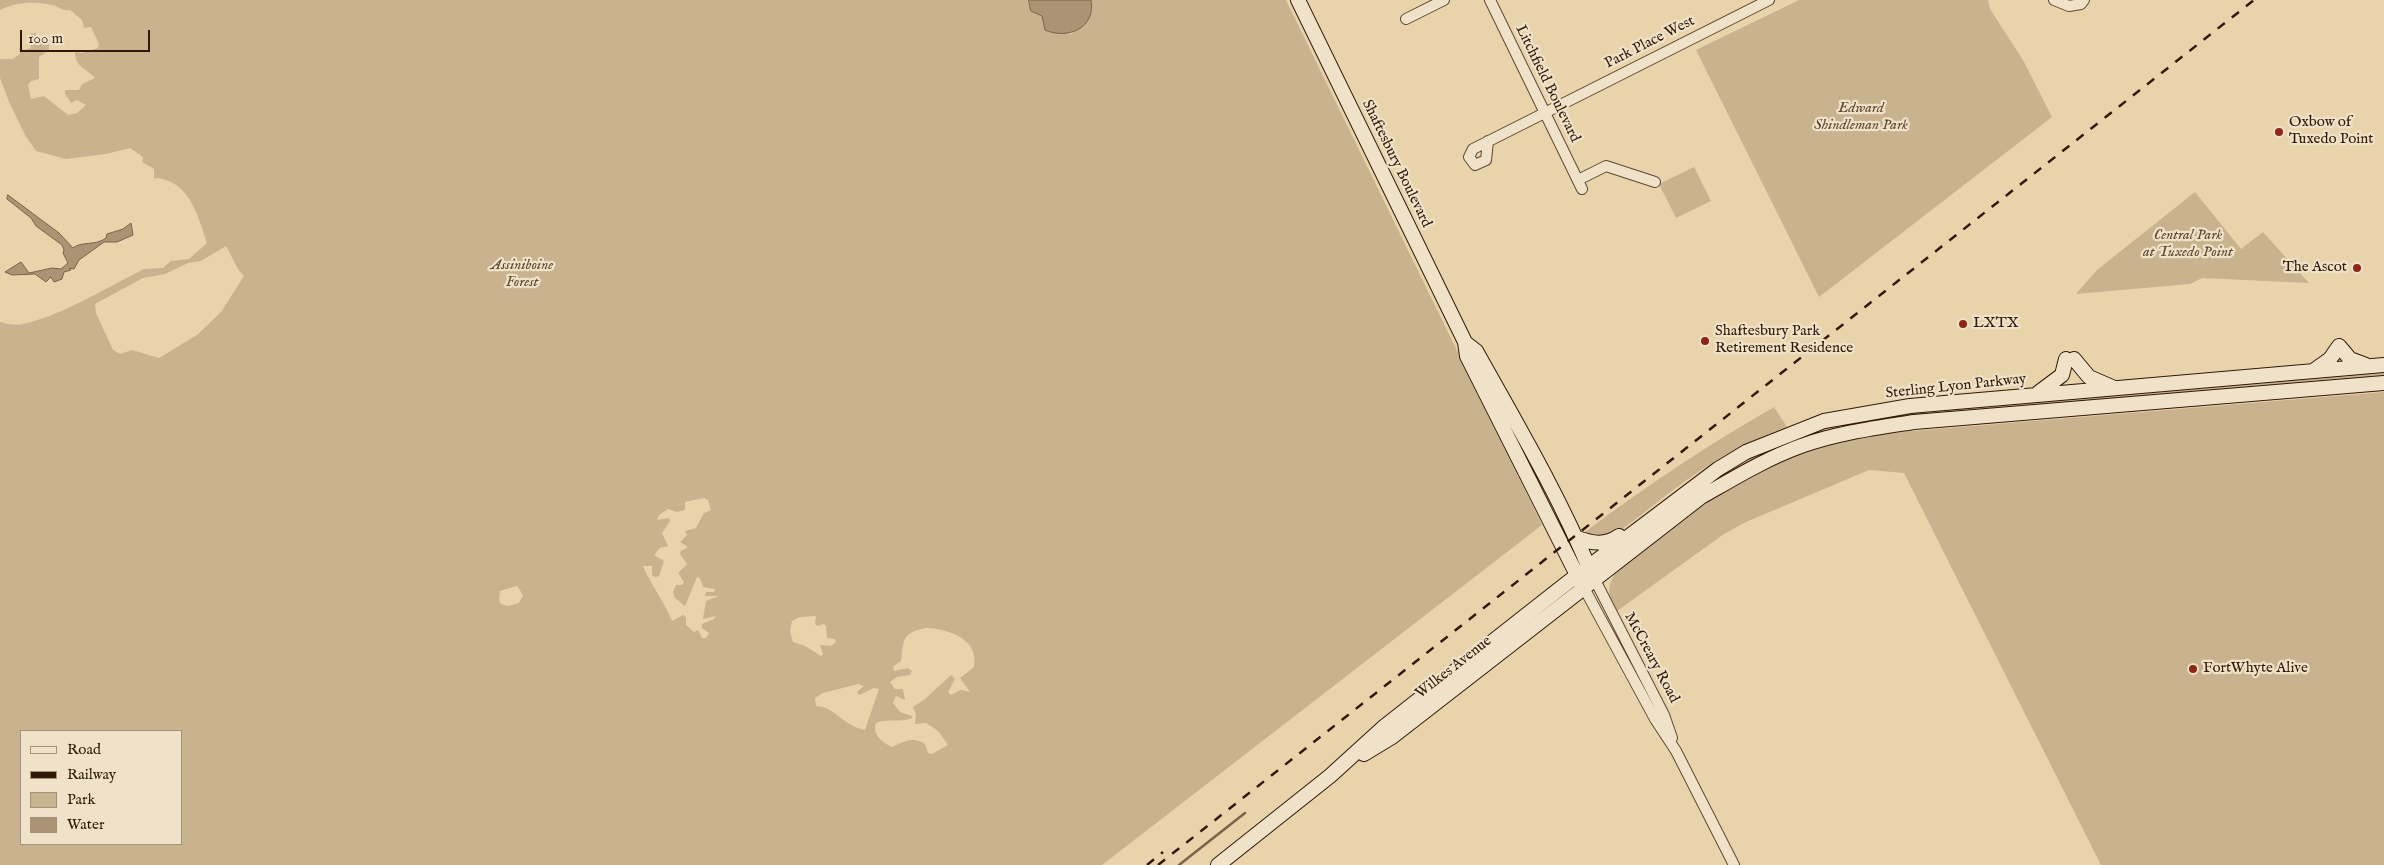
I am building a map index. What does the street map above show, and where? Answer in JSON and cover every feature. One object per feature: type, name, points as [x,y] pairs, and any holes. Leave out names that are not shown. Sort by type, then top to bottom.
[{"type":"main road","name":"Shaftesbury Boulevard","points":[[1298,0],[1465,342],[1467,356],[1577,575],[1589,578]]},
{"type":"main road","name":"Shaftesbury Boulevard","points":[[1465,342],[1476,351],[1521,430],[1576,538],[1589,578]]},
{"type":"main road","points":[[2312,371],[2330,359],[2338,346],[2350,359],[2378,366]]},
{"type":"main road","points":[[2034,396],[2050,386],[2062,375],[2070,359],[2089,377],[2118,388]]},
{"type":"main road","name":"Sterling Lyon Parkway","points":[[1589,578],[1660,511],[1730,461],[1796,430],[1824,421],[1910,406],[2378,366]]},
{"type":"main road","name":"Sterling Lyon Parkway","points":[[1589,578],[1701,497],[1746,471],[1800,446],[1856,430],[1923,421],[2384,384]]},
{"type":"main road","points":[[1576,538],[1597,544],[1605,543],[1660,511]]},
{"type":"main road","name":"Wilkes Avenue","points":[[1218,865],[1330,776],[1385,726],[1577,575]]},
{"type":"main road","name":"Wilkes Avenue","points":[[1330,776],[1392,737],[1589,578]]},
{"type":"street","points":[[1406,19],[1444,0]]},
{"type":"street","name":"Litchfield Boulevard","points":[[1490,0],[1580,185],[1606,166],[1655,182]]},
{"type":"street","name":"Park Place West","points":[[1488,141],[1769,0]]},
{"type":"street","points":[[2054,0],[2070,6],[2081,4],[2084,0]]},
{"type":"street","name":"McCreary Road","points":[[1589,578],[1655,719],[1676,751],[1734,865]]},
{"type":"green space","name":"Assiniboine Forest","points":[[0,0],[1029,0],[1031,11],[1042,16],[1046,30],[1072,34],[1092,5],[1091,0],[1286,0],[1542,525],[1102,865],[0,865],[0,322],[20,325],[53,315],[144,269],[163,268],[171,261],[189,259],[207,243],[196,211],[184,192],[166,180],[154,178],[154,169],[142,162],[143,157],[130,148],[106,154],[66,159],[36,151],[25,135],[10,104],[0,78],[0,59],[13,59],[20,54],[19,47],[24,50],[31,48],[29,39],[31,33],[36,33],[36,39],[44,39],[49,45],[49,50],[39,57],[39,79],[31,81],[28,85],[31,99],[44,96],[68,115],[77,113],[86,105],[77,100],[71,103],[65,94],[65,90],[79,90],[82,84],[95,78],[79,65],[75,52],[82,53],[98,48],[99,44],[91,27],[84,28],[82,20],[70,10],[39,3],[12,5],[0,10]],"holes":[[[226,246],[236,266],[244,276],[221,312],[197,335],[159,358],[132,350],[120,354],[113,350],[96,313],[95,304],[143,278],[165,274],[188,263],[201,261]],[[704,498],[708,500],[711,510],[704,513],[696,528],[685,531],[687,535],[680,542],[688,547],[681,551],[680,554],[687,564],[678,573],[684,582],[682,585],[676,585],[673,592],[675,598],[685,606],[697,577],[700,578],[703,587],[715,589],[714,592],[706,592],[705,596],[719,596],[706,601],[703,619],[716,616],[714,619],[702,624],[702,628],[709,633],[706,638],[702,638],[698,630],[694,632],[686,625],[686,617],[683,615],[672,621],[643,566],[652,566],[652,575],[655,577],[659,576],[664,561],[654,555],[660,548],[668,546],[662,533],[670,521],[669,518],[657,520],[659,515],[668,509],[677,512],[685,510],[685,502]],[[517,586],[523,595],[519,603],[508,606],[501,604],[499,600],[500,591]],[[816,616],[815,624],[817,626],[824,624],[826,626],[827,638],[835,639],[836,642],[831,646],[820,645],[823,654],[821,656],[805,646],[793,642],[790,631],[792,621],[800,617]],[[926,628],[952,633],[967,642],[972,649],[974,657],[974,667],[960,678],[970,692],[961,690],[951,695],[948,692],[955,679],[951,675],[925,699],[913,707],[916,714],[915,724],[926,723],[938,731],[948,745],[932,754],[928,753],[925,744],[916,740],[892,747],[881,740],[875,731],[876,723],[912,718],[912,716],[900,712],[893,703],[896,696],[905,700],[903,689],[895,689],[890,682],[897,677],[910,675],[912,671],[908,668],[894,671],[893,667],[901,661],[905,638],[918,630]],[[858,684],[864,686],[857,692],[859,695],[874,688],[879,689],[865,730],[851,725],[823,707],[816,706],[815,698],[823,693]]]},
{"type":"green space","name":"Edward Shindleman Park","points":[[1799,0],[1988,0],[1990,9],[2023,60],[2052,117],[1819,297],[1696,50]]},
{"type":"green space","points":[[1694,167],[1711,201],[1676,218],[1659,184]]},
{"type":"green space","name":"Central Park at Tuxedo Point","points":[[2195,192],[2241,249],[2263,232],[2309,283],[2202,278],[2190,284],[2076,294],[2097,270]]},
{"type":"green space","points":[[2384,370],[2384,377],[1865,424],[1711,485],[1709,483],[1735,464],[1811,431],[1889,414]]},
{"type":"green space","name":"FortWhyte Alive","points":[[2384,392],[2384,865],[2101,865],[1904,473],[1869,470],[1746,522],[1724,534],[1617,611],[1611,600],[1609,592],[1610,583],[1618,570],[1694,512],[1728,489],[1763,469],[1782,461],[1853,439],[1877,434]]},
{"type":"green space","points":[[1774,407],[1787,427],[1757,439],[1714,462],[1686,480],[1611,536],[1591,535],[1585,532],[1678,466]]},
{"type":"water","points":[[1029,0],[1091,0],[1091,10],[1085,24],[1078,29],[1071,32],[1054,33],[1045,30],[1042,16],[1031,11]]},
{"type":"water","points":[[8,195],[59,233],[73,248],[102,240],[106,238],[107,234],[123,229],[131,223],[133,235],[117,242],[104,242],[79,260],[74,269],[69,268],[71,270],[64,272],[62,279],[54,282],[51,277],[46,282],[35,274],[12,275],[5,272],[21,262],[29,273],[52,268],[61,269],[68,263],[63,253],[62,245],[36,226],[31,218],[7,199]]},
{"type":"waterway","points":[[1179,865],[1245,813]]},
{"type":"railway","points":[[1158,865],[2254,0]]},
{"type":"railway","points":[[1147,865],[1163,852]]},
{"type":"place","name":"Oxbow of Tuxedo Point","points":[[2279,132]]},
{"type":"place","name":"The Ascot","points":[[2357,268]]},
{"type":"place","name":"LXTX","points":[[1963,324]]},
{"type":"place","name":"Shaftesbury Park Retirement Residence","points":[[1705,341]]},
{"type":"place","name":"FortWhyte Alive","points":[[2193,669]]}]
